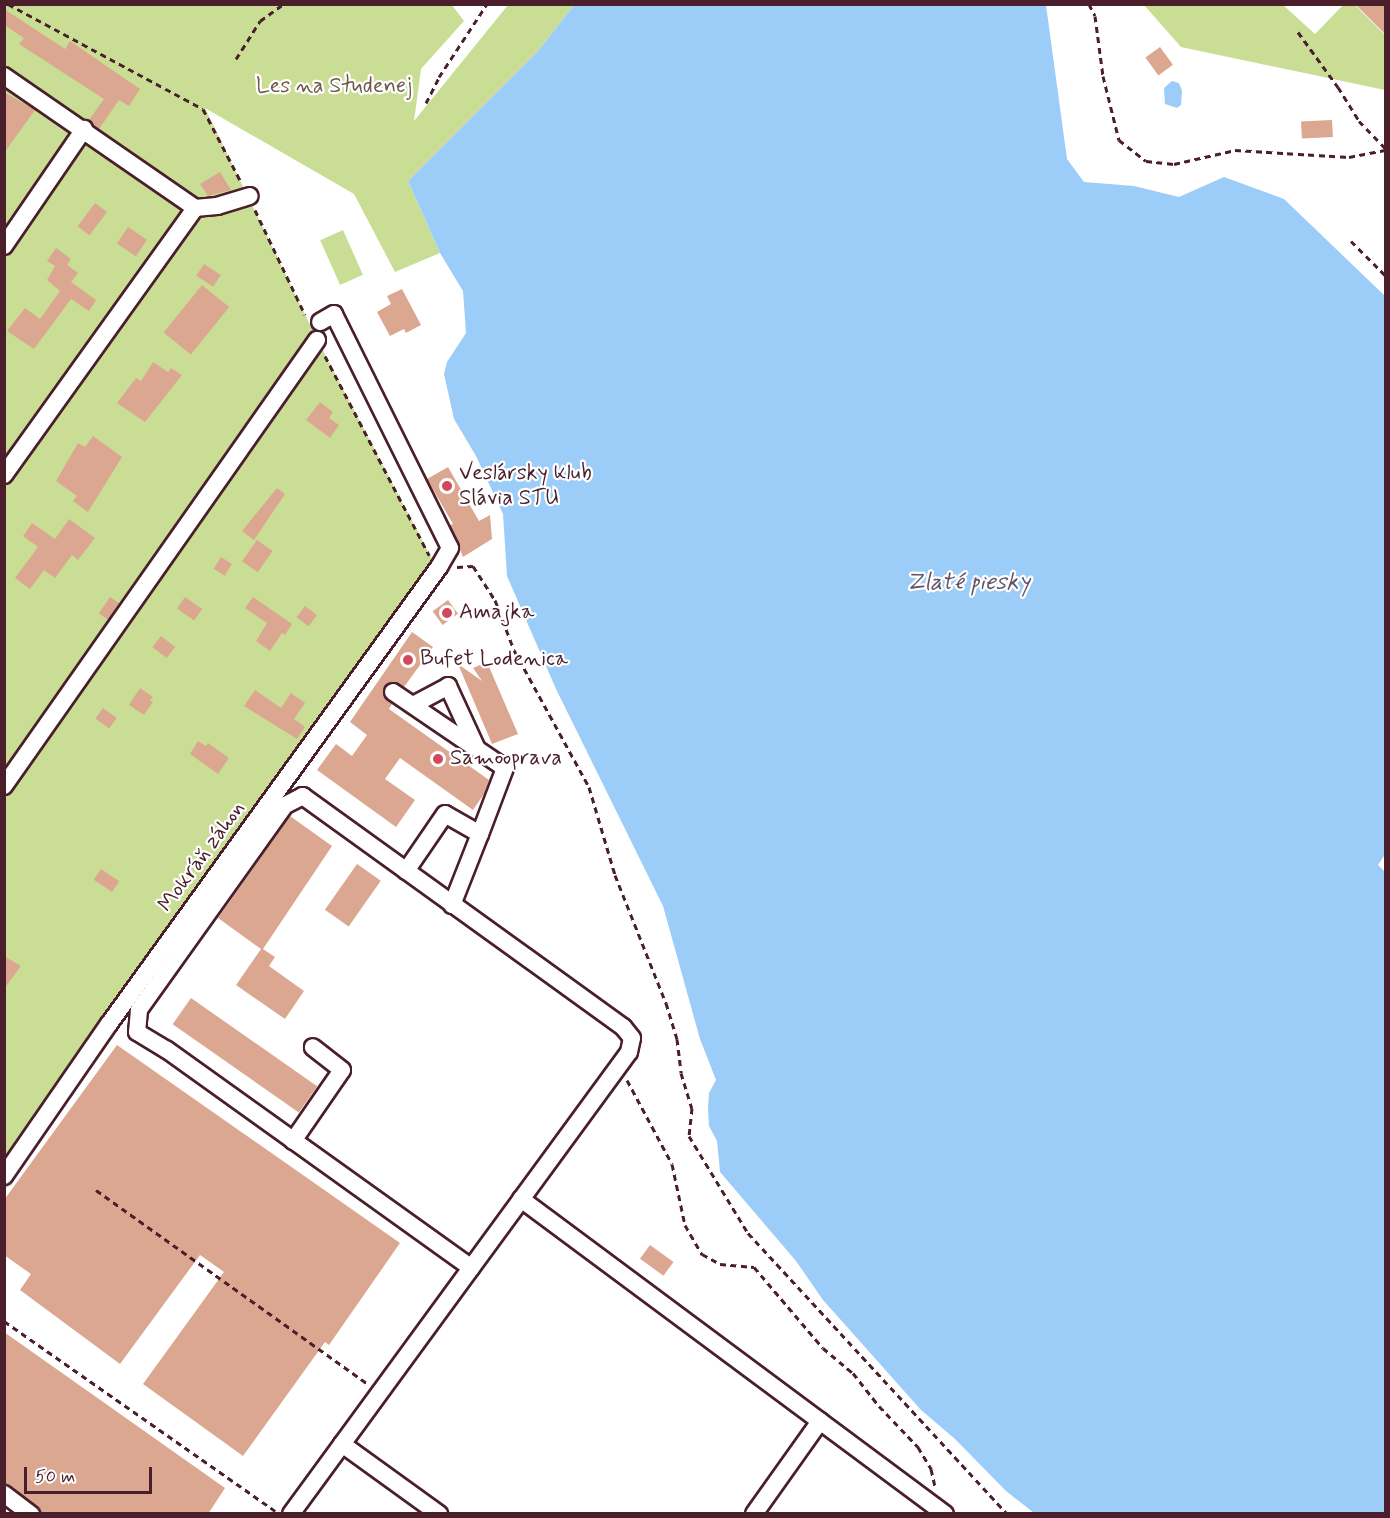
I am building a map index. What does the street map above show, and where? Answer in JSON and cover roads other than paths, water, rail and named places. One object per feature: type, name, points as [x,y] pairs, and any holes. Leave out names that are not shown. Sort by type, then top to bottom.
[{"type":"street","points":[[4,76],[84,129],[195,208],[218,206],[249,196]]},
{"type":"street","points":[[4,246],[84,129]]},
{"type":"street","points":[[4,476],[195,208]]},
{"type":"street","name":"Mokráň záhon","points":[[4,1176],[110,1024],[439,567],[450,548],[334,314],[320,322]]},
{"type":"street","points":[[4,786],[317,340]]},
{"type":"street","points":[[413,705],[448,686],[476,748]]},
{"type":"street","points":[[393,692],[505,768],[452,905]]},
{"type":"street","points":[[291,1514],[620,1065],[629,1052],[632,1038],[623,1027],[303,796],[285,805],[139,1010],[137,1032],[167,1050],[471,1268]]},
{"type":"street","points":[[406,871],[445,814],[480,834]]},
{"type":"street","points":[[293,1141],[342,1070],[313,1047]]},
{"type":"street","points":[[521,1199],[942,1511]]},
{"type":"street","points":[[754,1514],[820,1421]]},
{"type":"street","points":[[342,1444],[439,1514]]},
{"type":"street","points":[[4,1494],[32,1514]]},
{"type":"water","name":"Zlaté piesky","points":[[574,5],[1046,5],[1067,159],[1084,182],[1134,186],[1179,197],[1224,177],[1284,199],[1385,296],[1386,853],[1378,865],[1386,873],[1385,1513],[1034,1513],[1006,1491],[955,1439],[921,1410],[823,1300],[796,1261],[720,1172],[717,1141],[709,1126],[708,1108],[709,1093],[716,1080],[700,1039],[663,906],[556,689],[507,576],[503,514],[476,456],[454,419],[444,374],[447,362],[466,333],[463,291],[440,253],[408,181],[539,50]]},
{"type":"water","points":[[1172,81],[1179,83],[1182,91],[1181,105],[1177,108],[1165,104],[1164,88]]},
{"type":"place","name":"Veslársky klub Slávia STU","points":[[447,486]]},
{"type":"place","name":"Amajka","points":[[447,613]]},
{"type":"place","name":"Bufet Lodenica","points":[[408,660]]},
{"type":"place","name":"Samooprava","points":[[438,759]]},
{"type":"park label","name":"Les na Studenej","points":[[334,87]]}]
